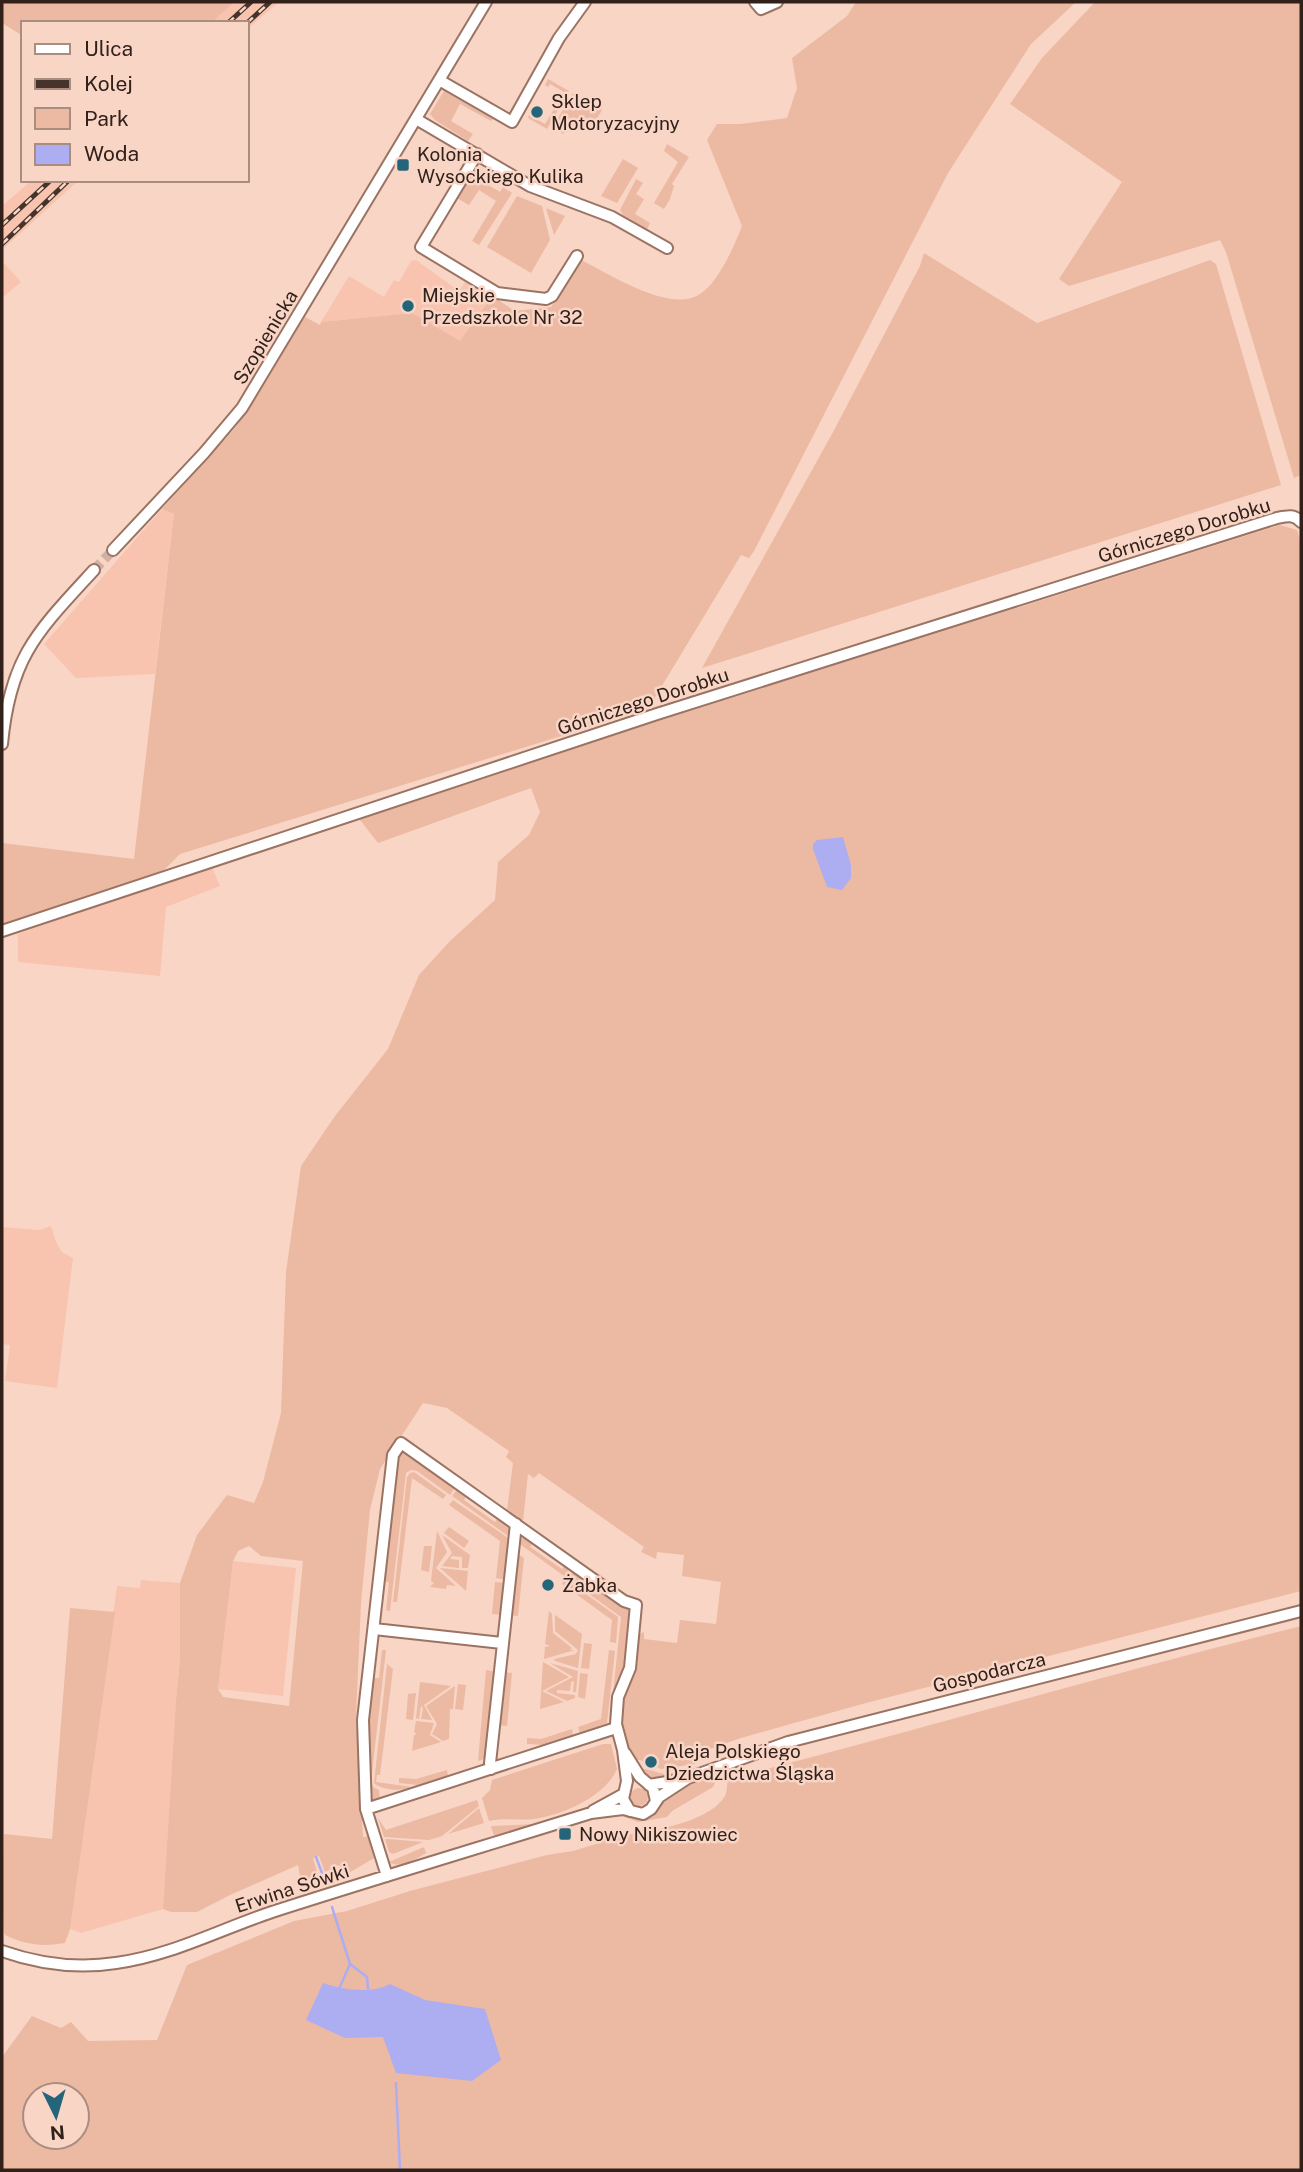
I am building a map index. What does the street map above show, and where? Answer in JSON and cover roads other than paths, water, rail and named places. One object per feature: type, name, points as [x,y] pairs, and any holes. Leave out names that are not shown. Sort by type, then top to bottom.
[{"type":"street","name":"Szopienicka","points":[[113,550],[204,453],[242,408],[486,2]]},
{"type":"street","points":[[439,80],[512,122],[559,38],[585,2]]},
{"type":"street","points":[[758,5],[777,2]]},
{"type":"street","points":[[416,118],[530,186],[612,217],[667,248]]},
{"type":"street","points":[[477,154],[421,247],[498,293],[546,299],[552,296],[577,256]]},
{"type":"street","name":"Górniczego Dorobku","points":[[2,931],[657,714],[1277,518],[1289,515],[1299,520]]},
{"type":"street","points":[[2,744],[8,699],[21,660],[41,629],[94,570]]},
{"type":"street","points":[[387,1877],[366,1809],[363,1720],[393,1455],[401,1443],[624,1601],[636,1605],[630,1668],[618,1698],[616,1728],[623,1750],[627,1781],[624,1803],[630,1811],[643,1814],[651,1809],[656,1801],[655,1792],[623,1750]]},
{"type":"street","points":[[491,1769],[516,1524]]},
{"type":"street","name":"Gospodarcza","points":[[656,1801],[688,1779],[759,1751],[1301,1611]]},
{"type":"street","points":[[374,1629],[502,1643]]},
{"type":"street","points":[[366,1809],[616,1728]]},
{"type":"street","name":"Gospodarcza","points":[[647,1783],[688,1779]]},
{"type":"street","points":[[625,1791],[636,1782],[647,1783]]},
{"type":"street","name":"Erwina Sówki","points":[[2,1951],[27,1959],[59,1964],[99,1965],[163,1952],[244,1922],[591,1812],[625,1791]]},
{"type":"street","name":"Erwina Sówki","points":[[591,1812],[630,1811]]},
{"type":"water","points":[[843,837],[851,865],[851,878],[842,890],[827,887],[813,844],[817,840]]},
{"type":"water","points":[[323,1983],[357,1990],[375,1989],[390,1984],[425,2000],[485,2009],[501,2060],[472,2081],[396,2073],[383,2037],[345,2038],[306,2020]]},
{"type":"waterway","points":[[316,1857],[322,1873]]},
{"type":"waterway","points":[[332,1907],[350,1964],[367,1977],[368,1989]]},
{"type":"waterway","points":[[339,1989],[350,1964]]},
{"type":"waterway","points":[[396,2083],[400,2170]]},
{"type":"tunnel","points":[[94,570],[113,550]]},
{"type":"railway","points":[[230,21],[251,2]]},
{"type":"railway","points":[[248,22],[270,2]]},
{"type":"railway","points":[[2,225],[49,182]]},
{"type":"railway","points":[[2,244],[67,182]]},
{"type":"place","name":"Sklep Motoryzacyjny","points":[[537,112]]},
{"type":"place","name":"Kolonia Wysockiego Kulika","points":[[403,165]]},
{"type":"place","name":"Miejskie Przedszkole Nr 32","points":[[408,306]]},
{"type":"place","name":"Żabka","points":[[548,1585]]},
{"type":"place","name":"Aleja Polskiego Dziedzictwa Śląska","points":[[651,1762]]},
{"type":"place","name":"Nowy Nikiszowiec","points":[[565,1834]]}]
